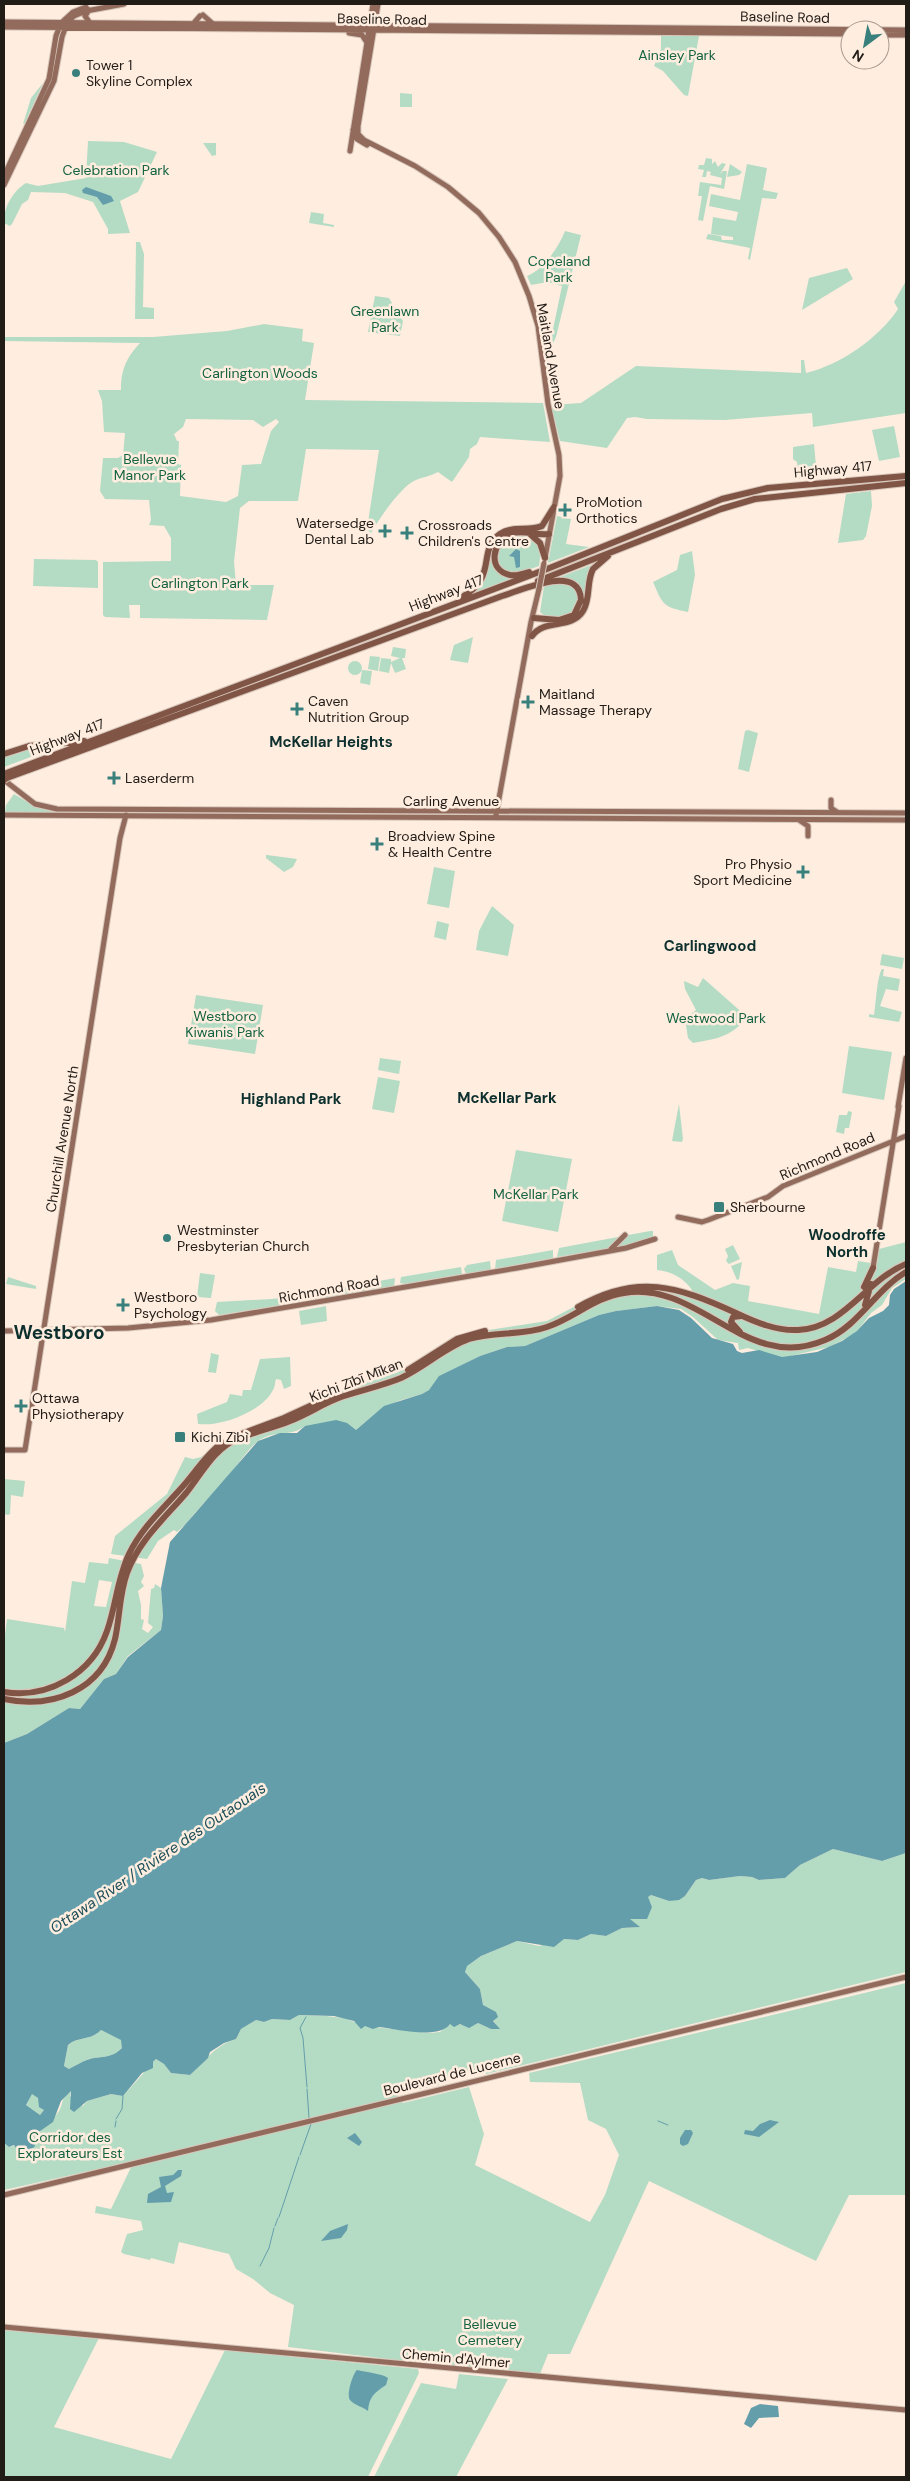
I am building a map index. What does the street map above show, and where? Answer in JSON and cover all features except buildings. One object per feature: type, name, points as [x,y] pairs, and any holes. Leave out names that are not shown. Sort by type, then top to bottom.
[{"type":"highway","name":"Highway 417","points":[[265,679],[446,606],[545,563],[739,494],[768,488],[906,476]]},
{"type":"highway","points":[[4,778],[265,679],[502,596],[721,510],[755,499],[906,483]]},
{"type":"highway","points":[[446,606],[480,584],[489,549],[496,538],[506,531],[542,526],[554,506]]},
{"type":"highway","points":[[522,530],[538,540],[545,563],[517,575],[509,575],[498,568],[494,555],[499,542],[511,534],[522,530],[549,534]]},
{"type":"highway","points":[[532,636],[541,627],[573,620],[582,613],[588,598],[589,581],[593,569],[606,558],[638,541]]},
{"type":"highway","points":[[502,596],[559,580],[568,581],[579,589],[580,605],[574,615],[559,620],[534,618]]},
{"type":"highway","points":[[534,618],[561,624]]},
{"type":"highway","name":"Highway 417","points":[[4,778],[102,737],[257,682]]},
{"type":"highway","points":[[4,754],[29,746],[73,743],[102,737]]},
{"type":"highway","points":[[873,1268],[878,1273],[904,1264]]},
{"type":"highway","name":"Kichi Zībī Mīkan","points":[[4,1692],[27,1693],[50,1688],[69,1679],[90,1661],[106,1634],[130,1559],[150,1522],[210,1453],[224,1442],[246,1430],[284,1418],[337,1394],[396,1376],[462,1337],[480,1332],[539,1326],[605,1293],[638,1285],[657,1285],[676,1289],[769,1326],[792,1330],[815,1327],[836,1316],[888,1272],[904,1264]]},
{"type":"highway","points":[[854,1320],[868,1302],[873,1268]]},
{"type":"highway","points":[[836,1316],[867,1284],[873,1268]]},
{"type":"highway","name":"Kichi Zībī Mīkan","points":[[4,1699],[28,1702],[48,1701],[72,1694],[94,1677],[104,1664],[113,1645],[119,1602],[130,1559],[217,1453],[227,1445],[288,1422],[339,1397],[400,1378],[452,1347],[472,1338],[542,1329],[606,1298],[638,1291],[656,1293],[678,1299],[744,1336],[768,1345],[800,1347],[826,1340],[854,1320],[885,1287],[906,1272]]},
{"type":"highway","points":[[742,1316],[736,1315],[731,1322],[744,1336]]},
{"type":"main road","points":[[4,176],[48,83],[56,39],[63,25],[80,9],[114,4]]},
{"type":"main road","points":[[59,56],[63,25],[77,14],[124,4]]},
{"type":"main road","points":[[361,142],[354,134],[373,4]]},
{"type":"main road","points":[[359,101],[366,41],[376,16],[378,4]]},
{"type":"main road","points":[[4,185],[52,84],[66,33],[88,26],[85,16],[89,10]]},
{"type":"main road","points":[[193,24],[201,15],[210,22],[220,24]]},
{"type":"main road","points":[[376,16],[381,21],[394,25]]},
{"type":"main road","name":"Baseline Road","points":[[5,24],[32,27],[63,25]]},
{"type":"main road","name":"Baseline Road","points":[[5,24],[88,26],[220,24],[257,27],[371,28],[906,30]]},
{"type":"main road","name":"Baseline Road","points":[[164,26],[193,24],[327,30],[394,25],[455,28],[840,34]]},
{"type":"main road","points":[[32,27],[52,31],[56,39]]},
{"type":"main road","points":[[327,30],[361,34],[366,41]]},
{"type":"main road","points":[[890,35],[906,36]]},
{"type":"main road","points":[[355,128],[350,151],[354,143],[361,142]]},
{"type":"main road","name":"Maitland Avenue","points":[[355,128],[362,138],[437,178],[465,200],[489,225],[515,262],[536,321],[548,404],[559,455],[560,476],[532,636],[524,667]]},
{"type":"main road","name":"Maitland Avenue","points":[[361,142],[393,154]]},
{"type":"main road","name":"Maitland Avenue","points":[[496,815],[531,622],[534,618]]},
{"type":"main road","name":"Carling Avenue","points":[[4,778],[30,801],[46,808],[129,813]]},
{"type":"main road","points":[[831,800],[832,809],[842,813]]},
{"type":"main road","name":"Carling Avenue","points":[[4,815],[129,813],[496,815],[906,820]]},
{"type":"main road","name":"Churchill Avenue North","points":[[4,1450],[25,1450],[42,1330],[122,831],[129,813]]},
{"type":"main road","points":[[839,820],[843,816],[854,813]]},
{"type":"main road","name":"Carling Avenue","points":[[496,815],[906,813]]},
{"type":"main road","points":[[797,819],[808,826],[808,836]]},
{"type":"main road","points":[[873,1268],[906,1058]]},
{"type":"main road","name":"Richmond Road","points":[[678,1217],[702,1222],[768,1197],[783,1186],[871,1151],[894,1136],[906,1136]]},
{"type":"main road","points":[[608,1251],[625,1234]]},
{"type":"main road","name":"Richmond Road","points":[[4,1331],[128,1328],[212,1320],[608,1251],[640,1245],[655,1239]]},
{"type":"main road","name":"Boulevard de Lucerne","points":[[4,2195],[906,1977]]},
{"type":"main road","name":"Chemin d'Aylmer","points":[[4,2327],[906,2410]]},
{"type":"green space","name":"Ainsley Park","points":[[661,35],[699,36],[688,96],[684,95],[663,71],[654,66],[661,49]]},
{"type":"green space","points":[[43,83],[25,123],[23,124],[31,98]]},
{"type":"green space","points":[[400,93],[412,94],[412,107],[400,107]]},
{"type":"green space","name":"Celebration Park","points":[[88,141],[124,142],[157,152],[138,192],[120,201],[130,233],[108,234],[108,229],[93,202],[65,193],[31,192],[28,200],[22,204],[12,224],[10,226],[4,223],[5,212],[10,200],[21,186],[26,183],[38,186],[86,178]]},
{"type":"green space","points":[[203,143],[216,143],[216,155],[212,156]]},
{"type":"green space","points":[[706,158],[712,159],[712,164],[715,161],[718,167],[722,163],[726,164],[720,174],[723,171],[727,171],[724,189],[710,186],[703,221],[698,220],[702,196],[698,196],[700,182],[721,185],[722,178],[710,175],[711,172],[707,171],[706,177],[702,177],[704,170],[698,169],[699,165],[704,165]]},
{"type":"green space","points":[[730,164],[742,172],[739,175],[727,177]]},
{"type":"green space","points":[[747,164],[767,168],[763,190],[778,193],[776,199],[762,198],[750,260],[748,259],[750,248],[706,239],[708,234],[721,236],[722,240],[733,240],[733,237],[711,234],[713,217],[736,221],[738,212],[709,206],[711,194],[740,200]]},
{"type":"green space","points":[[311,212],[324,214],[323,223],[334,225],[334,227],[309,223]]},
{"type":"green space","name":"Copeland Park","points":[[565,231],[581,235],[556,337],[548,354],[544,344],[553,329],[562,286],[548,282],[531,285],[527,276],[539,269],[550,257]]},
{"type":"green space","points":[[136,242],[140,242],[144,254],[143,307],[154,308],[154,319],[135,319]]},
{"type":"green space","points":[[847,268],[853,279],[802,310],[809,278]]},
{"type":"green space","points":[[906,281],[906,413],[813,427],[812,413],[725,420],[647,419],[635,417],[627,418],[607,448],[560,441],[551,405],[581,403],[636,366],[801,373],[801,360],[804,360],[806,373],[832,364],[870,340],[890,320],[898,309],[894,302]]},
{"type":"green space","name":"Greenlawn Park","points":[[375,296],[389,298],[403,321],[400,336],[368,332]]},
{"type":"green space","name":"Carlington Woods","points":[[264,324],[303,329],[302,341],[314,343],[305,400],[543,403],[550,442],[480,437],[477,444],[470,449],[469,457],[452,482],[438,472],[410,483],[391,504],[371,533],[367,529],[379,450],[306,449],[298,501],[249,501],[240,508],[234,562],[236,585],[274,585],[267,620],[140,618],[140,605],[129,605],[130,618],[105,617],[103,615],[103,562],[171,561],[171,538],[164,526],[149,525],[151,520],[149,500],[105,499],[100,491],[103,458],[118,458],[123,455],[125,433],[104,432],[102,401],[98,390],[121,390],[125,365],[140,343],[4,341],[4,337],[153,337],[227,331]],"holes":[[[186,419],[253,420],[263,427],[276,419],[279,422],[271,431],[261,464],[242,465],[238,496],[226,502],[180,496],[181,465],[178,464],[179,441],[177,441],[174,434],[183,427]]]},
{"type":"green space","points":[[894,426],[900,457],[879,461],[872,430]]},
{"type":"green space","points":[[814,444],[817,477],[799,479],[797,462],[793,459],[793,447]]},
{"type":"green space","points":[[842,467],[843,473],[820,475],[820,469]]},
{"type":"green space","points":[[871,491],[872,506],[866,536],[863,540],[838,543],[846,494]]},
{"type":"green space","points":[[557,516],[571,519],[566,544],[589,547],[548,563]]},
{"type":"green space","points":[[516,535],[533,540],[539,548],[539,566],[512,572],[504,570],[499,566],[497,561],[500,548]]},
{"type":"green space","points":[[500,539],[496,567],[515,577],[473,593],[483,582],[490,552],[496,540]]},
{"type":"green space","points":[[692,551],[695,575],[688,612],[665,604],[653,582],[677,570],[680,555]]},
{"type":"green space","points":[[34,559],[96,560],[98,562],[98,588],[33,586]]},
{"type":"green space","points":[[594,564],[590,571],[587,594],[579,615],[554,621],[580,610],[582,603],[579,588],[571,581],[560,577]]},
{"type":"green space","points":[[555,583],[568,583],[576,592],[578,600],[576,607],[571,612],[555,618],[540,612],[544,586]]},
{"type":"green space","points":[[473,637],[468,663],[450,660],[454,645]]},
{"type":"green space","points":[[393,647],[406,649],[405,658],[402,658],[406,669],[395,673],[391,663],[389,673],[379,671],[381,658],[391,659],[391,662],[400,658],[391,656]]},
{"type":"green space","points":[[370,656],[380,657],[378,671],[368,669]]},
{"type":"green space","points":[[355,661],[360,663],[362,668],[360,673],[355,675],[350,673],[348,668],[350,663]]},
{"type":"green space","points":[[362,670],[372,671],[370,685],[360,683]]},
{"type":"green space","points":[[745,731],[758,733],[749,772],[738,769]]},
{"type":"green space","points":[[47,747],[52,749],[4,767],[4,756],[28,748]]},
{"type":"green space","points":[[14,794],[34,806],[52,811],[119,812],[5,813],[6,805]]},
{"type":"green space","points":[[266,855],[297,859],[293,867],[284,872],[266,858]]},
{"type":"green space","points":[[434,867],[455,871],[449,908],[427,904]]},
{"type":"green space","points":[[492,906],[514,925],[508,956],[476,950],[479,931]]},
{"type":"green space","points":[[437,921],[449,924],[446,940],[434,937]]},
{"type":"green space","points":[[882,954],[904,958],[902,969],[880,965]]},
{"type":"green space","points":[[882,969],[884,969],[883,976],[900,979],[898,991],[886,989],[880,1006],[902,1012],[899,1022],[869,1017],[869,1014],[874,1015]]},
{"type":"green space","name":"Westwood Park","points":[[703,978],[746,1016],[746,1019],[734,1030],[722,1036],[693,1043],[688,1038],[685,1019],[696,1010],[685,989],[684,981],[698,987]]},
{"type":"green space","name":"Westboro Kiwanis Park","points":[[196,995],[263,1005],[255,1054],[188,1044]]},
{"type":"green space","points":[[849,1046],[892,1052],[884,1100],[842,1093]]},
{"type":"green space","points":[[380,1058],[401,1061],[399,1074],[378,1070]]},
{"type":"green space","points":[[378,1077],[400,1081],[394,1113],[372,1109]]},
{"type":"green space","points":[[679,1104],[683,1139],[682,1142],[672,1141]]},
{"type":"green space","points":[[848,1111],[852,1112],[849,1128],[845,1128],[844,1134],[836,1132],[839,1115],[847,1115]]},
{"type":"green space","name":"McKellar Park","points":[[516,1150],[572,1159],[558,1232],[502,1221]]},
{"type":"green space","points":[[653,1231],[653,1238],[635,1244],[557,1257],[559,1248]]},
{"type":"green space","points":[[906,1242],[906,1279],[892,1288],[882,1305],[871,1313],[856,1333],[829,1347],[782,1358],[748,1348],[739,1350],[738,1343],[718,1340],[693,1317],[681,1309],[657,1306],[599,1315],[525,1346],[507,1347],[480,1356],[440,1376],[429,1390],[422,1394],[398,1401],[376,1413],[356,1430],[305,1426],[294,1431],[264,1438],[250,1449],[187,1523],[177,1532],[174,1530],[158,1541],[147,1559],[111,1554],[115,1536],[167,1494],[185,1457],[193,1459],[201,1457],[235,1434],[280,1418],[332,1394],[396,1373],[469,1333],[547,1321],[587,1300],[631,1284],[662,1284],[691,1292],[692,1290],[682,1279],[667,1272],[657,1270],[657,1255],[672,1250],[678,1265],[715,1290],[733,1283],[750,1286],[748,1301],[819,1314],[828,1267],[856,1272],[858,1261],[877,1264],[879,1249]]},
{"type":"green space","points":[[733,1245],[740,1259],[729,1264],[726,1261],[728,1256],[725,1249]]},
{"type":"green space","points":[[553,1250],[553,1258],[495,1269],[496,1260]]},
{"type":"green space","points":[[490,1261],[491,1271],[466,1274],[464,1269],[467,1265]]},
{"type":"green space","points":[[742,1262],[739,1279],[737,1280],[731,1266]]},
{"type":"green space","points":[[461,1267],[462,1274],[405,1284],[400,1283],[401,1277]]},
{"type":"green space","points":[[200,1273],[215,1275],[211,1298],[197,1297]]},
{"type":"green space","points":[[8,1277],[36,1286],[36,1289],[6,1284]]},
{"type":"green space","points":[[395,1278],[394,1287],[305,1301],[305,1295]]},
{"type":"green space","points":[[301,1295],[300,1302],[219,1315],[215,1311],[217,1302],[272,1299]]},
{"type":"green space","points":[[326,1306],[327,1321],[301,1325],[299,1311]]},
{"type":"green space","points":[[211,1353],[219,1355],[216,1373],[208,1372]]},
{"type":"green space","points":[[290,1357],[291,1386],[284,1389],[281,1380],[276,1379],[274,1389],[268,1398],[251,1411],[218,1423],[198,1424],[197,1414],[227,1402],[230,1394],[242,1396],[243,1390],[251,1390],[260,1359]]},
{"type":"green space","points":[[4,1479],[25,1481],[23,1497],[11,1495],[10,1514],[8,1515],[4,1514]]},
{"type":"green space","points":[[109,1558],[141,1564],[144,1576],[141,1582],[144,1586],[138,1591],[141,1619],[144,1620],[142,1629],[148,1633],[153,1627],[148,1623],[151,1589],[154,1588],[155,1584],[161,1588],[163,1616],[161,1630],[128,1656],[116,1674],[104,1679],[80,1709],[69,1708],[27,1734],[4,1743],[4,1643],[7,1619],[64,1628],[65,1632],[72,1581],[85,1583],[89,1562],[108,1564]],"holes":[[[99,1580],[112,1582],[106,1607],[94,1606]]]},
{"type":"green space","points":[[833,1849],[882,1861],[906,1853],[906,1972],[486,2074],[482,2069],[438,2080],[439,2085],[397,2094],[403,2103],[469,2087],[484,2134],[475,2165],[590,2222],[605,2195],[619,2155],[606,2129],[588,2120],[580,2083],[530,2082],[529,2073],[906,1983],[906,2195],[849,2195],[816,2261],[649,2181],[570,2354],[548,2354],[540,2374],[430,2364],[288,2347],[294,2305],[270,2293],[253,2279],[236,2269],[229,2254],[179,2242],[174,2264],[121,2252],[127,2234],[143,2230],[141,2221],[95,2213],[96,2206],[111,2209],[134,2161],[4,2190],[4,2143],[9,2147],[36,2141],[33,2136],[54,2118],[64,2099],[71,2091],[70,2096],[83,2106],[87,2101],[111,2094],[123,2096],[156,2059],[164,2064],[171,2073],[190,2075],[216,2049],[236,2039],[241,2029],[256,2020],[264,2022],[272,2019],[290,2020],[299,2015],[326,2016],[344,2018],[365,2026],[429,2033],[440,2032],[450,2024],[474,2025],[478,2023],[491,2029],[499,2029],[483,2005],[480,1989],[465,1972],[466,1966],[481,1956],[517,1941],[539,1946],[564,1939],[578,1940],[591,1934],[606,1936],[622,1928],[639,1927],[629,1919],[652,1907],[647,1897],[651,1895],[669,1901],[685,1896],[696,1880],[702,1878],[709,1880],[740,1876],[759,1880],[785,1878],[800,1865]]},
{"type":"green space","points":[[101,2030],[122,2040],[122,2048],[109,2056],[87,2060],[69,2069],[64,2066],[68,2045],[76,2040],[93,2036]]},
{"type":"green space","points":[[32,2093],[38,2098],[44,2110],[40,2115],[26,2105]]},
{"type":"green space","points":[[4,2330],[99,2338],[54,2427],[171,2459],[225,2350],[418,2369],[419,2373],[368,2477],[4,2477]]},
{"type":"green space","points":[[459,2374],[508,2379],[456,2477],[374,2477],[421,2383],[456,2389]]},
{"type":"water","points":[[86,187],[111,196],[114,201],[103,205],[97,197],[83,193],[82,190]]},
{"type":"water","points":[[516,549],[520,551],[520,567],[516,568],[514,557],[509,556]]},
{"type":"water","name":"Ottawa River / Rivière des Outaouais","points":[[906,1281],[906,1853],[882,1861],[833,1849],[800,1865],[785,1878],[759,1880],[740,1876],[709,1880],[702,1878],[696,1880],[685,1896],[679,1900],[669,1901],[651,1895],[648,1897],[652,1907],[647,1919],[630,1919],[640,1927],[622,1928],[606,1936],[591,1934],[578,1940],[564,1939],[554,1947],[517,1941],[481,1956],[467,1966],[465,1972],[480,1989],[483,2005],[496,2012],[498,2017],[493,2021],[500,2029],[491,2029],[478,2023],[469,2028],[460,2024],[454,2027],[450,2024],[437,2032],[427,2033],[379,2027],[373,2029],[365,2026],[361,2029],[354,2021],[334,2016],[299,2015],[290,2020],[272,2019],[264,2022],[256,2020],[241,2029],[236,2039],[224,2043],[210,2052],[208,2058],[190,2075],[171,2073],[164,2064],[156,2059],[153,2062],[153,2068],[142,2073],[123,2096],[111,2094],[87,2101],[74,2112],[70,2109],[71,2091],[61,2101],[53,2122],[33,2136],[35,2146],[28,2153],[19,2152],[14,2145],[9,2147],[4,2143],[4,1743],[27,1734],[69,1708],[80,1709],[104,1679],[116,1674],[128,1657],[161,1630],[163,1616],[161,1588],[170,1542],[258,1441],[280,1433],[297,1433],[305,1426],[336,1420],[347,1423],[356,1430],[384,1406],[422,1394],[429,1390],[439,1376],[480,1356],[507,1347],[525,1346],[599,1315],[616,1311],[657,1306],[679,1310],[691,1318],[712,1338],[733,1344],[737,1351],[742,1353],[759,1350],[782,1357],[817,1352],[842,1341],[857,1331],[869,1318],[883,1311],[889,1305],[890,1295],[894,1289]],"holes":[[[101,2030],[121,2040],[122,2048],[109,2056],[87,2060],[69,2069],[64,2066],[68,2045],[76,2040],[93,2036]],[[32,2094],[38,2098],[39,2107],[44,2110],[40,2115],[26,2105]]]},
{"type":"water","points":[[770,2120],[779,2122],[759,2137],[744,2134],[745,2130],[753,2131],[760,2124]]},
{"type":"water","points":[[685,2130],[691,2130],[693,2133],[688,2144],[683,2146],[680,2144],[680,2138]]},
{"type":"water","points":[[355,2133],[362,2142],[359,2146],[347,2138]]},
{"type":"water","points":[[178,2170],[182,2170],[181,2176],[165,2186],[167,2193],[174,2192],[171,2202],[147,2203],[148,2194],[161,2187],[159,2177],[173,2175]]},
{"type":"water","points":[[348,2224],[347,2230],[341,2238],[321,2241],[330,2231]]},
{"type":"water","points":[[357,2370],[388,2378],[386,2385],[375,2393],[371,2399],[368,2411],[354,2403],[349,2397],[350,2384]]},
{"type":"water","points":[[760,2404],[778,2406],[779,2417],[759,2418],[751,2428],[744,2424],[751,2408]]},
{"type":"waterway","points":[[306,2017],[300,2028],[303,2038],[307,2087]]},
{"type":"waterway","points":[[307,2089],[309,2118]]},
{"type":"waterway","points":[[116,2119],[122,2109],[123,2096]]},
{"type":"waterway","points":[[115,2127],[116,2121]]},
{"type":"waterway","points":[[658,2121],[668,2125]]},
{"type":"waterway","points":[[300,2155],[311,2124]]},
{"type":"waterway","points":[[279,2217],[299,2157]]},
{"type":"waterway","points":[[275,2226],[278,2218]]},
{"type":"waterway","points":[[260,2266],[269,2248],[274,2228]]},
{"type":"place","name":"Tower 1 Skyline Complex","points":[[76,73]]},
{"type":"place","name":"ProMotion Orthotics","points":[[565,510]]},
{"type":"place","name":"Watersedge Dental Lab","points":[[385,531]]},
{"type":"place","name":"Crossroads Children's Centre","points":[[407,533]]},
{"type":"place","name":"Maitland Massage Therapy","points":[[528,702]]},
{"type":"place","name":"Caven Nutrition Group","points":[[297,709]]},
{"type":"place","name":"Laserderm","points":[[114,778]]},
{"type":"place","name":"Broadview Spine & Health Centre","points":[[377,844]]},
{"type":"place","name":"Pro Physio Sport Medicine","points":[[803,872]]},
{"type":"place","name":"Sherbourne","points":[[719,1207]]},
{"type":"place","name":"Westminster Presbyterian Church","points":[[167,1238]]},
{"type":"place","name":"Westboro Psychology","points":[[123,1305]]},
{"type":"place","name":"Ottawa Physiotherapy","points":[[21,1406]]},
{"type":"place","name":"Kichi Zìbì","points":[[180,1437]]},
{"type":"district","name":"McKellar Heights","points":[[331,742]]},
{"type":"district","name":"Carlingwood","points":[[710,946]]},
{"type":"district","name":"McKellar Park","points":[[507,1098]]},
{"type":"district","name":"Highland Park","points":[[291,1099]]},
{"type":"district","name":"Woodroffe North","points":[[847,1244]]},
{"type":"district","name":"Westboro","points":[[59,1332]]},
{"type":"park label","name":"Bellevue Manor Park","points":[[150,468]]},
{"type":"park label","name":"Carlington Park","points":[[200,583]]},
{"type":"park label","name":"Corridor des Explorateurs Est","points":[[70,2146]]},
{"type":"park label","name":"Bellevue Cemetery","points":[[490,2332]]}]
